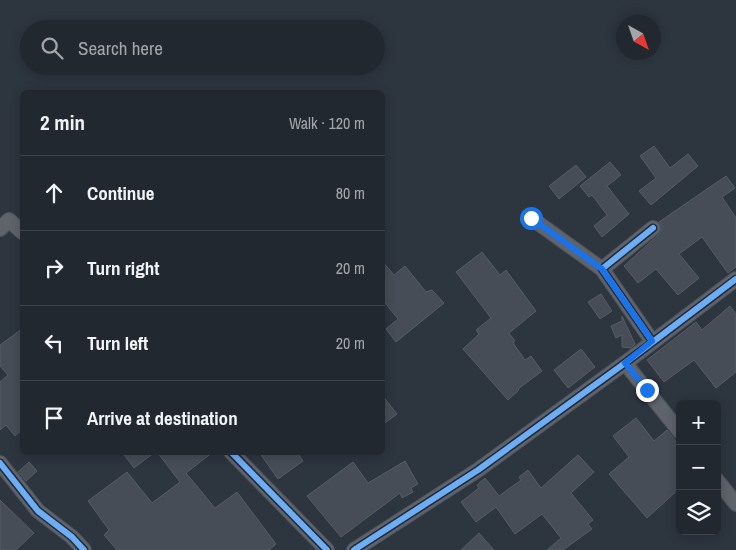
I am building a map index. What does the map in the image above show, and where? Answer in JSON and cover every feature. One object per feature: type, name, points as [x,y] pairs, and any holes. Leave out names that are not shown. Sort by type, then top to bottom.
[{"type":"street","points":[[531,218],[602,269],[652,341]]},
{"type":"street","points":[[0,229],[9,220],[20,230]]},
{"type":"street","points":[[602,269],[653,228]]},
{"type":"street","points":[[354,550],[478,470],[625,363],[652,341],[733,286]]},
{"type":"street","points":[[625,363],[676,427]]},
{"type":"street","points":[[233,455],[327,550]]},
{"type":"street","points":[[0,463],[38,511],[72,537],[84,550]]},
{"type":"street","points":[[721,485],[736,504]]},
{"type":"building","points":[[654,146],[670,168],[688,154],[698,166],[651,205],[639,191],[656,178],[640,156]]},
{"type":"building","points":[[610,162],[621,175],[607,186],[629,214],[602,237],[594,226],[607,215],[592,195],[589,197],[580,186]]},
{"type":"building","points":[[576,165],[586,177],[559,199],[549,186]]},
{"type":"building","points":[[726,176],[735,188],[722,197],[736,218],[736,267],[728,273],[702,237],[679,254],[699,278],[678,295],[656,269],[638,283],[624,266],[659,234],[662,227],[659,222]]},
{"type":"building","points":[[482,252],[500,275],[506,270],[536,311],[509,333],[515,341],[513,343],[525,360],[531,356],[542,371],[518,389],[508,400],[463,349],[479,334],[476,330],[491,318],[456,272]]},
{"type":"building","points":[[385,264],[394,275],[405,266],[426,292],[432,290],[444,303],[396,342],[386,329],[398,319],[385,303]]},
{"type":"building","points":[[601,294],[612,311],[600,319],[588,302]]},
{"type":"building","points":[[730,306],[736,314],[736,372],[716,388],[694,360],[664,382],[647,360],[696,322],[702,330]]},
{"type":"building","points":[[622,316],[635,344],[631,348],[622,347],[622,335],[616,338],[611,326],[622,321]]},
{"type":"building","points":[[20,330],[20,432],[15,436],[6,425],[0,430],[0,382],[8,375],[0,366],[0,345]]},
{"type":"building","points":[[581,349],[595,367],[568,388],[554,370]]},
{"type":"building","points":[[385,399],[397,414],[385,423]]},
{"type":"building","points":[[636,418],[654,441],[667,430],[676,441],[676,492],[647,518],[609,474],[629,457],[613,436]]},
{"type":"building","points":[[124,455],[151,455],[134,468]]},
{"type":"building","points":[[159,455],[209,455],[186,473],[215,508],[237,492],[276,544],[269,550],[117,550],[104,535],[109,530],[88,501],[127,472],[152,503],[180,482]]},
{"type":"building","points":[[261,455],[299,455],[303,461],[278,479]]},
{"type":"building","points":[[578,455],[594,472],[571,493],[593,520],[588,524],[592,529],[563,550],[547,550],[561,538],[542,514],[515,534],[496,507],[476,522],[461,502],[479,488],[477,485],[485,478],[499,496],[521,480],[519,477],[528,470],[541,488]]},
{"type":"building","points":[[405,461],[418,484],[411,488],[413,492],[402,498],[400,493],[341,537],[307,496],[353,462],[368,483]]},
{"type":"building","points":[[29,462],[37,471],[26,481],[18,472]]},
{"type":"building","points":[[0,500],[34,533],[16,550],[0,550]]},
{"type":"building","points":[[479,533],[494,550],[461,550]]},
{"type":"cycle path","points":[[652,341],[602,269],[653,228]]},
{"type":"cycle path","points":[[354,550],[478,470],[736,279]]},
{"type":"cycle path","points":[[234,455],[327,550]]},
{"type":"cycle path","points":[[0,463],[38,511],[72,537],[84,550]]},
{"type":"route","points":[[531,218],[602,269],[652,341],[625,363],[647,390]]}]
